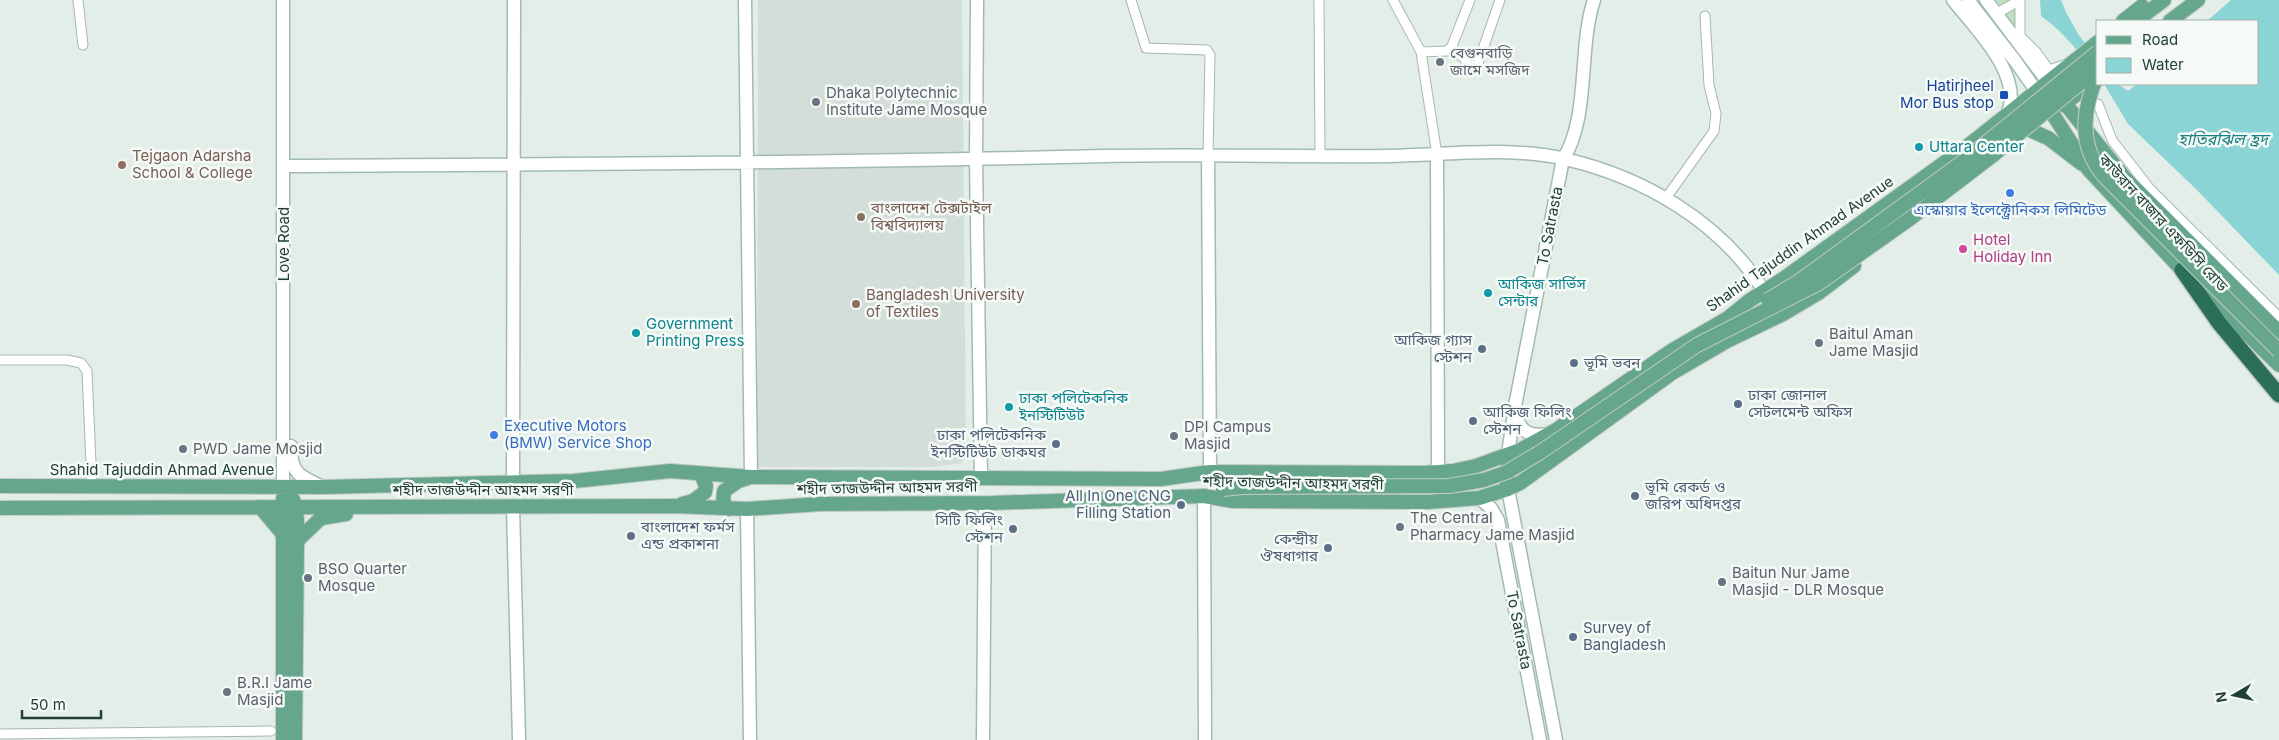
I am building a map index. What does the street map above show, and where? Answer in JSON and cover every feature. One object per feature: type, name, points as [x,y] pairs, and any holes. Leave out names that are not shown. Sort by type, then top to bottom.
[{"type":"highway","points":[[2182,270],[2219,323],[2279,395]]},
{"type":"main road","points":[[2124,20],[2149,0]]},
{"type":"main road","points":[[2137,20],[2164,0]]},
{"type":"main road","points":[[2159,20],[2185,0]]},
{"type":"main road","points":[[2171,20],[2198,0]]},
{"type":"main road","name":"Shahid Tajuddin Ahmad Avenue","points":[[1481,464],[1526,447],[1551,434],[1671,352],[1728,318],[1969,145],[2096,44]]},
{"type":"main road","points":[[1728,318],[1745,312],[1798,282],[1990,141],[2096,54]]},
{"type":"main road","points":[[1204,496],[1223,489],[1243,487],[1449,486],[1478,482],[1506,472],[1539,453],[1697,345],[1819,283],[1911,218],[1992,156],[2096,70]]},
{"type":"main road","points":[[1508,489],[1648,390],[1700,356],[1783,314],[1820,292],[2096,80]]},
{"type":"main road","name":"কাউরান বাজার এফডিসি রোড","points":[[2048,82],[2124,177],[2279,332]]},
{"type":"main road","points":[[2096,85],[2093,102],[2085,115],[2085,135],[2089,151],[2102,173],[2279,351]]},
{"type":"main road","points":[[2096,85],[2091,99],[2090,112],[2103,152]]},
{"type":"main road","name":"কাউরান বাজার এফডিসি রোড","points":[[2037,92],[2053,113],[2088,169],[2182,270],[2279,365]]},
{"type":"main road","points":[[2032,131],[2062,148],[2088,169]]},
{"type":"main road","points":[[1526,447],[1537,470]]},
{"type":"main road","points":[[1508,454],[1508,489]]},
{"type":"main road","points":[[1481,464],[1491,465],[1499,470],[1505,478],[1508,489]]},
{"type":"main road","name":"শহীদ তাজউদ্দীন আহমদ সরণী","points":[[323,487],[574,481],[670,471],[751,477],[1160,479],[1210,472],[1438,473],[1481,464]]},
{"type":"main road","points":[[1453,471],[1470,492],[1479,498]]},
{"type":"main road","points":[[675,506],[693,501],[705,492],[706,486],[701,474]]},
{"type":"main road","points":[[729,509],[723,502],[724,491],[738,481],[751,477]]},
{"type":"main road","name":"Shahid Tajuddin Ahmad Avenue","points":[[0,486],[323,487]]},
{"type":"main road","points":[[123,486],[123,507]]},
{"type":"main road","points":[[283,487],[291,496],[289,507],[290,631],[295,740]]},
{"type":"main road","name":"শহীদ তাজউদ্দীন আহমদ সরণী","points":[[0,508],[675,506],[747,509],[820,504],[985,503],[1204,496],[1233,501],[1428,502],[1479,498],[1508,489]]},
{"type":"main road","points":[[290,547],[321,518],[338,514],[387,514],[398,506]]},
{"type":"main road","points":[[260,507],[282,533],[290,547]]},
{"type":"main road","points":[[283,740],[290,631]]},
{"type":"street","points":[[78,0],[84,45]]},
{"type":"street","name":"Love Road","points":[[283,0],[283,487]]},
{"type":"street","points":[[513,482],[512,164],[514,0]]},
{"type":"street","points":[[746,0],[751,477]]},
{"type":"street","points":[[977,0],[976,160],[981,477]]},
{"type":"street","points":[[1131,0],[1146,48],[1207,50],[1210,55],[1208,154],[1210,472]]},
{"type":"street","points":[[1319,0],[1320,156]]},
{"type":"street","points":[[1393,0],[1421,52],[1437,155],[1438,473]]},
{"type":"street","points":[[1421,52],[1447,51],[1451,47],[1470,0]]},
{"type":"street","points":[[1451,47],[1476,69],[1500,0]]},
{"type":"street","name":"To Satrasta","points":[[1508,454],[1514,406],[1563,159],[1571,146],[1574,135],[1582,89],[1587,31],[1594,0]]},
{"type":"street","points":[[1952,0],[2006,71],[2010,91],[2010,107],[2007,115]]},
{"type":"street","points":[[1968,0],[2037,92]]},
{"type":"street","points":[[1986,0],[2048,82]]},
{"type":"street","points":[[1993,0],[2049,70],[2075,60]]},
{"type":"street","points":[[2001,11],[2020,0]]},
{"type":"street","points":[[2020,0],[2020,36]]},
{"type":"street","points":[[1666,198],[1714,132],[1716,114],[1709,85],[1706,16]]},
{"type":"street","name":"কাউরান বাজার এফডিসি রোড","points":[[2093,102],[2112,140],[2150,189],[2279,317]]},
{"type":"street","points":[[1574,135],[1580,152],[1592,166]]},
{"type":"street","points":[[284,166],[976,160],[1208,154],[1320,156],[1524,154],[1563,159],[1592,166],[1624,178],[1666,198],[1711,229],[1730,246],[1764,291]]},
{"type":"street","points":[[0,360],[67,360],[81,363],[87,371],[92,486]]},
{"type":"street","points":[[283,368],[289,379],[291,394],[291,464],[301,475],[323,487]]},
{"type":"street","points":[[1514,406],[1518,422],[1526,433],[1536,435],[1551,434]]},
{"type":"street","points":[[1438,448],[1453,471]]},
{"type":"street","points":[[1508,489],[1556,740]]},
{"type":"street","points":[[1204,496],[1205,740]]},
{"type":"street","name":"To Satrasta","points":[[1479,498],[1490,508],[1498,520],[1540,740]]},
{"type":"street","points":[[983,740],[985,503]]},
{"type":"street","points":[[513,506],[518,740]]},
{"type":"street","points":[[747,509],[750,740]]},
{"type":"street","points":[[0,734],[271,731]]},
{"type":"shaded area","name":"বাংলাদেশ টেক্সটাইল বিশ্ববিদ্যালয়","points":[[758,0],[962,0],[966,453],[964,460],[960,463],[936,467],[757,467]]},
{"type":"green space","points":[[1996,0],[2014,0],[2017,30]]},
{"type":"water","points":[[2040,0],[2061,0],[2078,34],[2096,57],[2096,74],[2064,36],[2041,16]]},
{"type":"water","name":"হাতিরঝিল হ্রদ","points":[[2231,0],[2279,0],[2279,275],[2196,189],[2128,124],[2105,85],[2119,85],[2128,91],[2136,85],[2259,85],[2259,20],[2208,20]]},
{"type":"place","name":"বেগুনবাড়ি জামে মসজিদ","points":[[1440,62]]},
{"type":"place","name":"Hatirjheel Mor Bus stop","points":[[2004,95]]},
{"type":"place","name":"Dhaka Polytechnic Institute Jame Mosque","points":[[816,102]]},
{"type":"place","name":"Uttara Center","points":[[1919,147]]},
{"type":"place","name":"Tejgaon Adarsha School & College","points":[[122,165]]},
{"type":"place","name":"এস্কোয়ার ইলেক্ট্রোনিকস লিমিটেড","points":[[2010,193]]},
{"type":"place","name":"বাংলাদেশ টেক্সটাইল বিশ্ববিদ্যালয়","points":[[861,217]]},
{"type":"place","name":"Hotel Holiday Inn","points":[[1963,249]]},
{"type":"place","name":"আকিজ সার্ভিস সেন্টার","points":[[1488,293]]},
{"type":"place","name":"Bangladesh University of Textiles","points":[[856,304]]},
{"type":"place","name":"Government Printing Press","points":[[636,333]]},
{"type":"place","name":"Baitul Aman Jame Masjid","points":[[1819,343]]},
{"type":"place","name":"আকিজ গ্যাস স্টেশন","points":[[1482,349]]},
{"type":"place","name":"ভূমি ভবন","points":[[1574,363]]},
{"type":"place","name":"ঢাকা জোনাল সেটলমেন্ট অফিস","points":[[1738,404]]},
{"type":"place","name":"ঢাকা পলিটেকনিক ইনস্টিটিউট","points":[[1009,407]]},
{"type":"place","name":"আকিজ ফিলিং স্টেশন","points":[[1473,421]]},
{"type":"place","name":"Executive Motors (BMW) Service Shop","points":[[494,435]]},
{"type":"place","name":"DPI Campus Masjid","points":[[1174,436]]},
{"type":"place","name":"ঢাকা পলিটেকনিক ইনস্টিটিউট ডাকঘর","points":[[1056,444]]},
{"type":"place","name":"PWD Jame Mosjid","points":[[183,449]]},
{"type":"place","name":"ভূমি রেকর্ড ও জরিপ অধিদপ্তর","points":[[1635,496]]},
{"type":"place","name":"All In One CNG Filling Station","points":[[1181,505]]},
{"type":"place","name":"The Central Pharmacy Jame Masjid","points":[[1400,527]]},
{"type":"place","name":"সিটি ফিলিং স্টেশন","points":[[1013,529]]},
{"type":"place","name":"বাংলাদেশ ফর্মস এন্ড প্রকাশনা","points":[[631,536]]},
{"type":"place","name":"কেন্দ্রীয় ঔষধাগার","points":[[1328,548]]},
{"type":"place","name":"BSO Quarter Mosque","points":[[308,578]]},
{"type":"place","name":"Baitun Nur Jame Masjid - DLR Mosque","points":[[1722,582]]},
{"type":"place","name":"Survey of Bangladesh","points":[[1573,637]]},
{"type":"place","name":"B.R.I Jame Masjid","points":[[227,692]]}]
